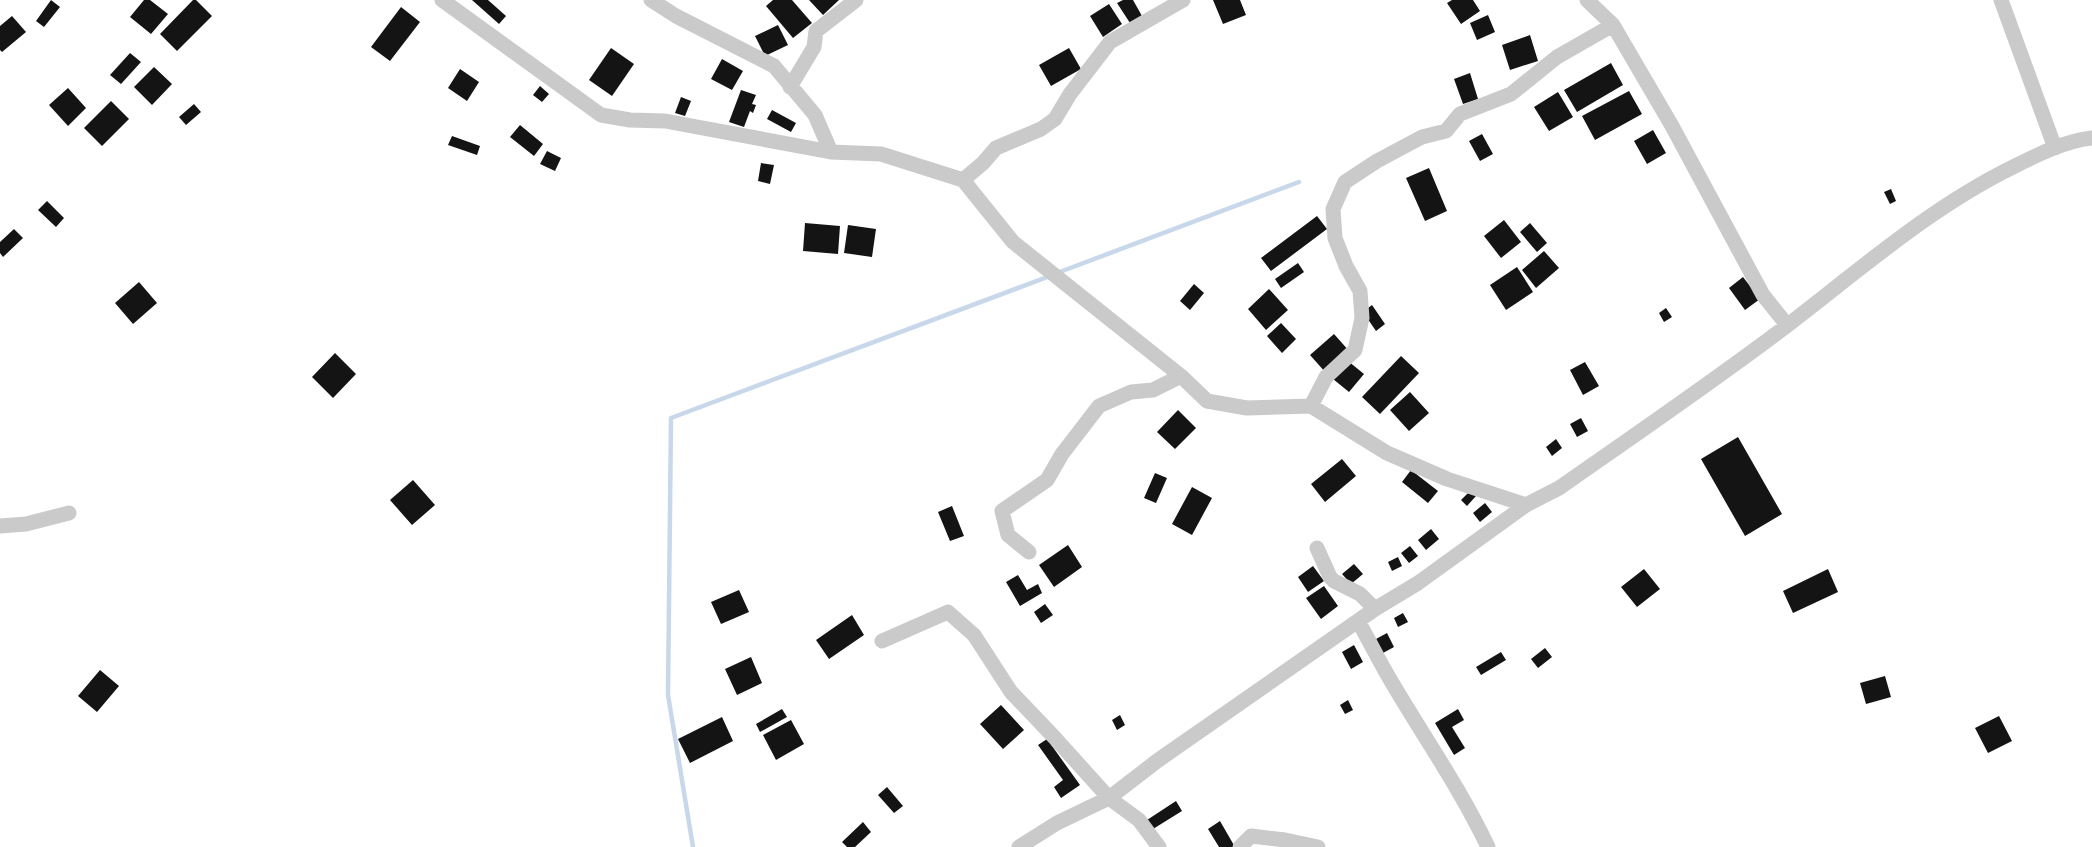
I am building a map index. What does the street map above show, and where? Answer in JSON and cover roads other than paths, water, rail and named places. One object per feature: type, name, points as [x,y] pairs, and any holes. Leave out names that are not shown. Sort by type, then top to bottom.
[{"type":"street","points":[[442,0],[601,116],[664,121],[831,152],[882,154],[963,180],[1013,242],[1181,376],[1207,401],[1247,408],[1311,406],[1387,453],[1448,479],[1526,505]]},
{"type":"street","points":[[651,0],[675,16],[774,66],[815,115],[831,152]]},
{"type":"street","points":[[790,87],[814,47],[816,31],[856,0]]},
{"type":"street","points":[[963,180],[996,148],[1041,129],[1054,119],[1110,42],[1183,0]]},
{"type":"street","points":[[1587,0],[1613,25],[1672,126],[1763,295],[1787,325]]},
{"type":"street","points":[[2001,0],[2055,148]]},
{"type":"street","points":[[1311,406],[1326,377],[1356,350],[1362,318],[1360,291],[1346,266],[1335,238],[1333,208],[1345,182],[1377,161],[1422,137],[1446,132],[1460,114],[1510,94],[1557,57],[1613,25]]},
{"type":"street","points":[[1019,847],[1057,823],[1109,798],[1157,761],[1375,609],[1418,583],[1526,505],[1559,488],[1787,325],[1945,204],[1998,174],[2055,148],[2092,138]]},
{"type":"street","points":[[1029,552],[1008,536],[1002,511],[1047,480],[1062,454],[1100,406],[1131,392],[1153,390],[1181,376]]},
{"type":"street","points":[[0,526],[26,524],[69,513]]},
{"type":"street","points":[[1317,548],[1330,577],[1360,594],[1375,609]]},
{"type":"street","points":[[882,641],[948,612],[974,635],[1011,692],[1109,798],[1139,820],[1159,847]]},
{"type":"street","points":[[1358,621],[1394,686],[1436,751],[1488,847]]},
{"type":"street","points":[[1240,847],[1251,836],[1318,847]]},
{"type":"waterway","points":[[1057,273],[1299,182]]},
{"type":"waterway","points":[[693,847],[668,695],[671,418],[1050,276]]}]
